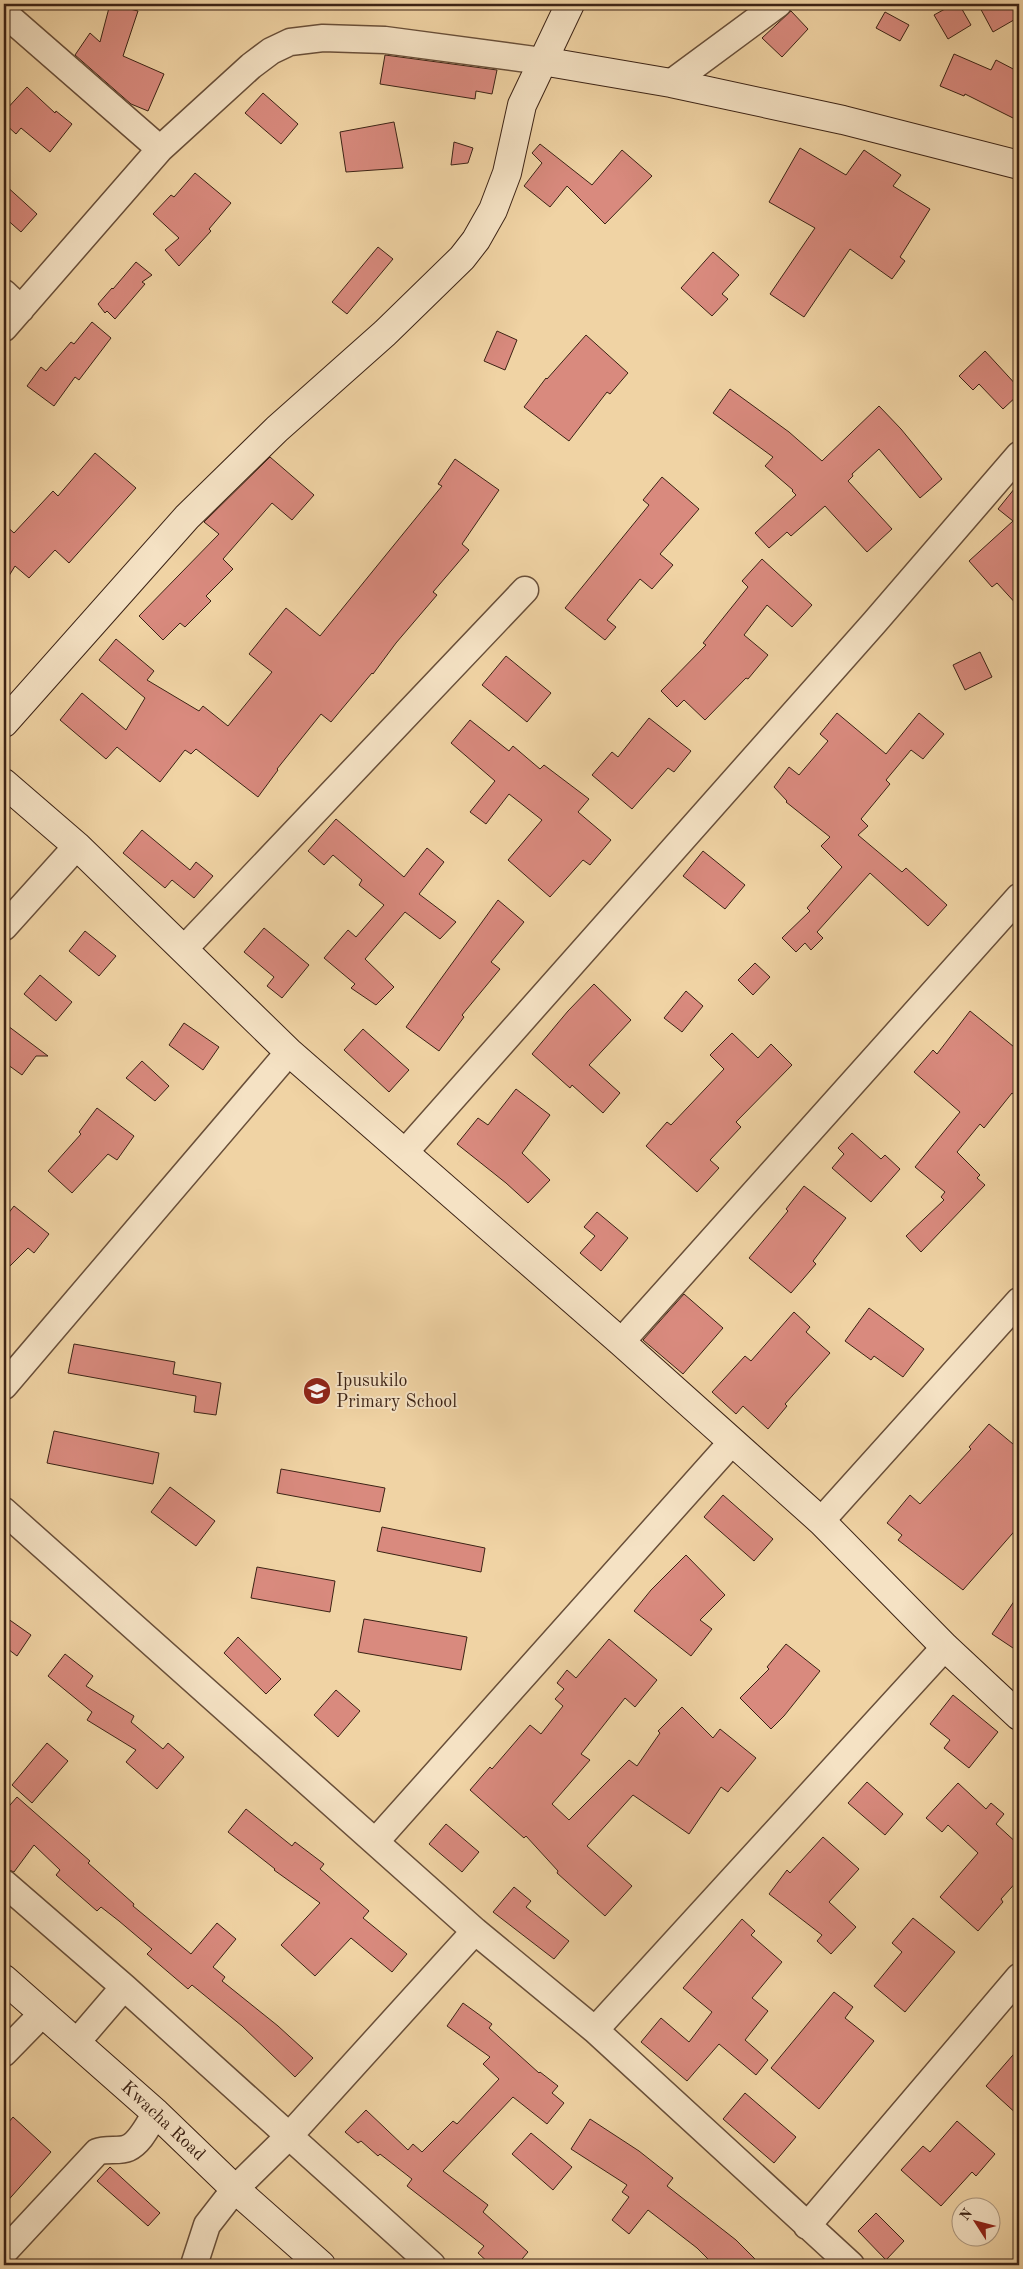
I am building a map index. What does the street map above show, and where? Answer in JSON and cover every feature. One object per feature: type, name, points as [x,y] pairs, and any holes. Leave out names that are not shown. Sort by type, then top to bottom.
[{"type":"street","points":[[4,723],[187,517],[277,429],[378,339],[462,258],[476,240],[493,210],[507,173],[522,105],[570,4]]},
{"type":"street","points":[[671,83],[778,4]]},
{"type":"street","points":[[4,13],[160,149]]},
{"type":"street","points":[[4,328],[12,301],[160,149],[251,66],[271,51],[290,42],[323,38],[385,40],[542,61],[671,83],[843,120],[1019,166]]},
{"type":"street","points":[[405,1152],[861,638],[1019,456]]},
{"type":"street","points":[[184,949],[525,590]]},
{"type":"street","points":[[4,783],[77,846],[289,1052],[621,1342],[821,1521],[945,1647],[1019,1716]]},
{"type":"street","points":[[4,927],[77,846]]},
{"type":"street","points":[[621,1342],[1019,897]]},
{"type":"street","points":[[4,1386],[289,1052]]},
{"type":"street","points":[[821,1521],[1019,1301]]},
{"type":"street","points":[[376,1841],[732,1442]]},
{"type":"street","points":[[4,1511],[475,1931],[595,2030],[806,2226],[851,2265]]},
{"type":"street","points":[[595,2030],[945,1647]]},
{"type":"street","points":[[4,1883],[124,1987],[432,2265]]},
{"type":"street","points":[[194,2265],[207,2225],[235,2189],[290,2136],[475,1931]]},
{"type":"street","points":[[806,2226],[1019,1977]]},
{"type":"street","name":"Kwacha Road","points":[[4,1979],[156,2113],[235,2189],[321,2265]]},
{"type":"street","points":[[76,2043],[124,1987]]},
{"type":"street","points":[[4,2053],[43,2013]]},
{"type":"street","points":[[4,2252],[96,2152],[104,2149],[128,2148],[136,2142],[156,2113]]},
{"type":"building","points":[[110,4],[138,11],[123,56],[164,74],[148,111],[131,104],[75,55],[90,33],[100,42]]},
{"type":"building","points":[[954,4],[959,4],[971,25],[948,39],[934,15]]},
{"type":"building","points":[[978,4],[1019,4],[1019,17],[993,32]]},
{"type":"building","points":[[791,11],[808,29],[782,57],[762,38]]},
{"type":"building","points":[[885,12],[909,25],[900,41],[876,28]]},
{"type":"building","points":[[954,54],[991,70],[996,60],[1019,72],[1019,121],[965,94],[964,96],[940,86]]},
{"type":"building","points":[[385,55],[497,70],[492,94],[476,91],[475,99],[380,84]]},
{"type":"building","points":[[27,87],[55,113],[56,111],[72,124],[50,152],[21,128],[16,134],[4,123],[4,112]]},
{"type":"building","points":[[263,93],[298,124],[281,144],[245,113]]},
{"type":"building","points":[[394,122],[403,168],[346,172],[340,132]]},
{"type":"building","points":[[454,142],[473,148],[468,163],[451,165]]},
{"type":"building","points":[[540,144],[592,185],[622,150],[652,176],[605,224],[567,186],[550,207],[524,186],[542,163],[532,153]]},
{"type":"building","points":[[800,148],[846,175],[864,150],[901,175],[893,186],[930,209],[900,257],[905,261],[892,279],[850,249],[804,317],[770,294],[815,228],[769,202]]},
{"type":"building","points":[[195,173],[231,203],[209,229],[211,231],[179,266],[165,250],[179,238],[153,214],[171,195],[174,197]]},
{"type":"building","points":[[4,184],[37,214],[21,232],[4,217]]},
{"type":"building","points":[[378,247],[393,259],[347,314],[332,302]]},
{"type":"building","points":[[713,252],[739,275],[722,294],[728,299],[712,316],[681,288]]},
{"type":"building","points":[[136,262],[152,275],[142,282],[145,284],[115,319],[107,311],[105,313],[98,304]]},
{"type":"building","points":[[92,322],[111,338],[79,380],[75,377],[54,406],[27,386],[41,367],[46,371],[71,342],[74,344]]},
{"type":"building","points":[[497,331],[517,340],[505,370],[484,361]]},
{"type":"building","points":[[586,335],[628,373],[610,394],[607,392],[569,441],[524,407],[546,378]]},
{"type":"building","points":[[985,351],[1019,388],[1019,394],[1003,409],[979,384],[973,390],[959,376]]},
{"type":"building","points":[[730,389],[789,432],[822,461],[879,406],[901,429],[942,479],[920,498],[879,449],[852,474],[853,476],[848,481],[892,529],[867,552],[825,506],[791,536],[787,532],[769,548],[755,533],[796,495],[793,490],[765,466],[773,457],[713,413]]},
{"type":"building","points":[[95,453],[136,488],[69,563],[55,550],[29,578],[15,566],[4,584],[4,524],[14,533],[53,491],[58,496]]},
{"type":"building","points":[[270,457],[314,495],[292,520],[272,503],[223,559],[233,569],[206,596],[211,601],[185,627],[180,623],[163,640],[139,616],[219,534],[204,522]]},
{"type":"building","points":[[455,459],[499,490],[462,544],[469,550],[433,592],[437,595],[396,643],[373,674],[331,722],[321,714],[277,769],[258,797],[196,749],[191,754],[185,750],[160,782],[117,747],[106,759],[60,720],[82,693],[126,730],[145,698],[99,660],[116,639],[154,671],[147,680],[199,711],[203,706],[228,726],[272,672],[249,654],[286,608],[320,636],[442,486],[438,484]]},
{"type":"building","points":[[662,477],[699,509],[660,554],[673,565],[652,589],[640,579],[607,620],[616,627],[605,640],[565,608],[649,505],[643,500]]},
{"type":"building","points":[[1019,483],[1019,607],[997,583],[992,587],[969,561],[1013,521],[998,509]]},
{"type":"building","points":[[762,559],[812,605],[792,627],[767,605],[744,635],[768,655],[748,679],[746,678],[705,720],[684,700],[677,707],[661,691],[706,645],[703,643],[748,587],[742,581]]},
{"type":"building","points":[[980,652],[992,677],[965,690],[953,665]]},
{"type":"building","points":[[506,656],[551,693],[527,722],[482,685]]},
{"type":"building","points":[[837,713],[886,754],[919,713],[944,734],[923,759],[911,750],[886,780],[890,784],[861,819],[868,826],[858,835],[902,872],[906,868],[947,905],[928,926],[870,873],[817,932],[823,938],[811,950],[805,943],[796,952],[782,938],[810,911],[807,908],[842,867],[821,846],[830,837],[786,802],[774,787],[789,767],[799,775],[828,741],[820,734]]},
{"type":"building","points":[[649,718],[691,751],[674,772],[668,768],[632,809],[592,775],[612,752],[618,757]]},
{"type":"building","points":[[470,720],[509,751],[513,746],[540,769],[544,765],[589,799],[578,812],[611,840],[590,865],[583,860],[550,897],[508,860],[542,820],[509,794],[486,824],[470,812],[495,781],[451,743]]},
{"type":"building","points":[[336,819],[404,877],[427,848],[444,862],[419,894],[456,922],[440,939],[405,912],[365,959],[394,987],[376,1005],[351,988],[355,984],[324,958],[348,930],[356,937],[384,905],[359,885],[362,880],[333,855],[324,865],[308,851]]},
{"type":"building","points":[[142,830],[190,870],[196,862],[213,876],[194,898],[172,880],[165,888],[123,853]]},
{"type":"building","points":[[703,851],[745,885],[725,909],[683,876]]},
{"type":"building","points":[[498,900],[524,922],[491,962],[500,969],[462,1015],[464,1017],[439,1051],[406,1027]]},
{"type":"building","points":[[264,928],[309,965],[282,998],[267,986],[274,977],[244,952]]},
{"type":"building","points":[[85,931],[116,956],[99,976],[69,951]]},
{"type":"building","points":[[755,963],[770,977],[753,995],[738,980]]},
{"type":"building","points":[[40,975],[72,1002],[56,1021],[24,994]]},
{"type":"building","points":[[594,984],[631,1020],[589,1065],[620,1093],[603,1113],[572,1085],[570,1088],[532,1054],[568,1011]]},
{"type":"building","points":[[686,991],[703,1006],[682,1032],[664,1018]]},
{"type":"building","points":[[970,1011],[1019,1051],[1019,1099],[1012,1093],[984,1128],[980,1124],[957,1152],[980,1175],[977,1178],[985,1185],[921,1252],[906,1236],[944,1200],[941,1197],[945,1192],[915,1167],[960,1112],[914,1072],[933,1050],[937,1054]]},
{"type":"building","points":[[4,1023],[48,1056],[36,1056],[22,1075],[4,1062]]},
{"type":"building","points":[[184,1023],[219,1047],[203,1070],[169,1045]]},
{"type":"building","points":[[363,1029],[409,1070],[389,1092],[344,1050]]},
{"type":"building","points":[[732,1033],[758,1058],[771,1044],[792,1065],[736,1122],[741,1127],[710,1160],[719,1168],[697,1192],[646,1146],[667,1122],[671,1125],[724,1069],[710,1055]]},
{"type":"building","points":[[142,1061],[169,1086],[155,1101],[126,1078]]},
{"type":"building","points":[[516,1089],[550,1115],[522,1153],[550,1180],[528,1203],[457,1144],[478,1118],[488,1125]]},
{"type":"building","points":[[97,1108],[134,1136],[117,1160],[108,1154],[72,1193],[48,1171],[81,1134],[79,1132]]},
{"type":"building","points":[[852,1133],[881,1159],[885,1155],[900,1169],[871,1202],[832,1168],[844,1154],[838,1148]]},
{"type":"building","points":[[804,1186],[846,1218],[813,1261],[816,1264],[791,1293],[749,1258],[788,1211],[786,1209]]},
{"type":"building","points":[[14,1206],[49,1234],[34,1253],[28,1248],[4,1272],[4,1219]]},
{"type":"building","points":[[597,1212],[628,1238],[601,1271],[580,1253],[595,1236],[584,1227]]},
{"type":"building","points":[[684,1294],[723,1328],[683,1374],[643,1340]]},
{"type":"building","points":[[869,1308],[924,1349],[903,1377],[874,1356],[871,1360],[845,1341]]},
{"type":"building","points":[[794,1312],[810,1327],[806,1332],[830,1353],[785,1404],[787,1406],[768,1429],[743,1406],[736,1414],[712,1392],[745,1356],[751,1361]]},
{"type":"building","points":[[74,1344],[175,1362],[173,1374],[221,1383],[216,1415],[194,1412],[196,1396],[68,1373]]},
{"type":"building","points":[[989,1424],[1019,1449],[1019,1526],[963,1590],[898,1540],[902,1535],[887,1523],[910,1495],[920,1504],[971,1449],[969,1447]]},
{"type":"building","points":[[54,1431],[159,1453],[153,1484],[47,1463]]},
{"type":"building","points":[[281,1469],[385,1488],[380,1512],[277,1493]]},
{"type":"building","points":[[170,1487],[215,1521],[196,1546],[151,1512]]},
{"type":"building","points":[[723,1495],[773,1539],[754,1561],[704,1517]]},
{"type":"building","points":[[382,1527],[485,1548],[481,1572],[377,1551]]},
{"type":"building","points":[[686,1555],[725,1595],[700,1620],[712,1629],[691,1656],[634,1611],[651,1590]]},
{"type":"building","points":[[257,1567],[335,1581],[330,1612],[251,1598]]},
{"type":"building","points":[[1019,1594],[1019,1652],[992,1634]]},
{"type":"building","points":[[4,1616],[31,1635],[17,1656],[4,1646]]},
{"type":"building","points":[[364,1619],[467,1637],[461,1670],[358,1652]]},
{"type":"building","points":[[238,1637],[281,1679],[266,1694],[224,1653]]},
{"type":"building","points":[[609,1639],[657,1680],[635,1707],[625,1698],[581,1754],[590,1760],[552,1804],[569,1820],[629,1760],[637,1766],[660,1733],[658,1731],[682,1707],[713,1738],[720,1729],[756,1758],[728,1792],[721,1787],[689,1834],[633,1795],[587,1846],[632,1886],[605,1916],[557,1873],[558,1871],[526,1836],[524,1838],[470,1790],[490,1767],[492,1769],[530,1725],[541,1734],[563,1706],[555,1699],[564,1689],[557,1683],[567,1670],[576,1678]]},
{"type":"building","points":[[786,1644],[820,1671],[784,1716],[771,1729],[740,1698],[769,1669],[767,1667]]},
{"type":"building","points":[[65,1654],[93,1676],[86,1686],[134,1716],[131,1722],[163,1749],[168,1743],[184,1757],[157,1789],[126,1762],[136,1750],[87,1720],[92,1712],[48,1676]]},
{"type":"building","points":[[336,1690],[360,1711],[338,1737],[314,1715]]},
{"type":"building","points":[[953,1695],[998,1732],[969,1768],[944,1748],[950,1740],[930,1724]]},
{"type":"building","points":[[47,1743],[68,1761],[32,1803],[12,1785]]},
{"type":"building","points":[[867,1782],[903,1814],[885,1835],[848,1803]]},
{"type":"building","points":[[958,1783],[986,1809],[991,1803],[1004,1814],[996,1824],[1019,1845],[1019,1879],[1001,1899],[1003,1902],[978,1931],[940,1897],[978,1853],[948,1825],[942,1832],[926,1818]]},
{"type":"building","points":[[17,1797],[90,1861],[88,1863],[134,1904],[133,1906],[191,1954],[217,1923],[236,1939],[213,1967],[225,1977],[222,1981],[278,2026],[313,2058],[295,2077],[242,2026],[192,1985],[188,1989],[147,1954],[152,1949],[119,1921],[101,1907],[97,1911],[56,1875],[60,1870],[34,1845],[14,1872],[4,1868],[4,1812]]},
{"type":"building","points":[[246,1809],[292,1846],[295,1842],[324,1864],[320,1869],[369,1911],[363,1918],[407,1954],[392,1972],[351,1938],[315,1976],[281,1945],[320,1903],[274,1870],[228,1832]]},
{"type":"building","points":[[446,1824],[479,1852],[462,1872],[429,1844]]},
{"type":"building","points":[[823,1837],[859,1869],[829,1902],[856,1927],[831,1954],[817,1941],[822,1935],[769,1894],[787,1870],[790,1873]]},
{"type":"building","points":[[514,1887],[531,1901],[526,1907],[569,1941],[554,1959],[493,1912]]},
{"type":"building","points":[[913,1918],[955,1952],[905,2012],[874,1986],[902,1952],[892,1943]]},
{"type":"building","points":[[742,1919],[755,1931],[751,1935],[782,1962],[752,1998],[768,2011],[745,2040],[768,2060],[756,2075],[719,2044],[687,2081],[641,2042],[661,2018],[689,2042],[712,2012],[683,1988]]},
{"type":"building","points":[[834,1992],[853,2007],[845,2018],[874,2041],[819,2109],[771,2068]]},
{"type":"building","points":[[463,2003],[492,2024],[489,2028],[539,2073],[558,2086],[552,2093],[564,2103],[547,2124],[513,2097],[443,2171],[488,2205],[483,2212],[528,2252],[517,2265],[491,2265],[478,2253],[484,2246],[407,2186],[412,2179],[380,2154],[378,2156],[361,2141],[358,2143],[345,2132],[366,2110],[408,2150],[413,2144],[422,2152],[453,2121],[457,2124],[499,2079],[483,2064],[490,2057],[447,2026]]},
{"type":"building","points":[[1019,2048],[1019,2116],[986,2086]]},
{"type":"building","points":[[745,2093],[796,2137],[774,2163],[723,2119]]},
{"type":"building","points":[[13,2117],[51,2152],[4,2205],[4,2128]]},
{"type":"building","points":[[590,2119],[639,2151],[673,2178],[667,2186],[736,2240],[761,2265],[714,2265],[697,2248],[648,2210],[629,2234],[612,2220],[629,2197],[622,2192],[627,2185],[571,2149]]},
{"type":"building","points":[[957,2121],[995,2154],[976,2176],[972,2172],[941,2206],[901,2170],[923,2146],[930,2152]]},
{"type":"building","points":[[531,2133],[572,2167],[553,2190],[512,2154]]},
{"type":"building","points":[[110,2167],[160,2213],[148,2226],[97,2181]]},
{"type":"building","points":[[876,2213],[904,2241],[886,2260],[858,2231]]},
{"type":"place","name":"Ipusukilo Primary School","points":[[317,1391]]}]
